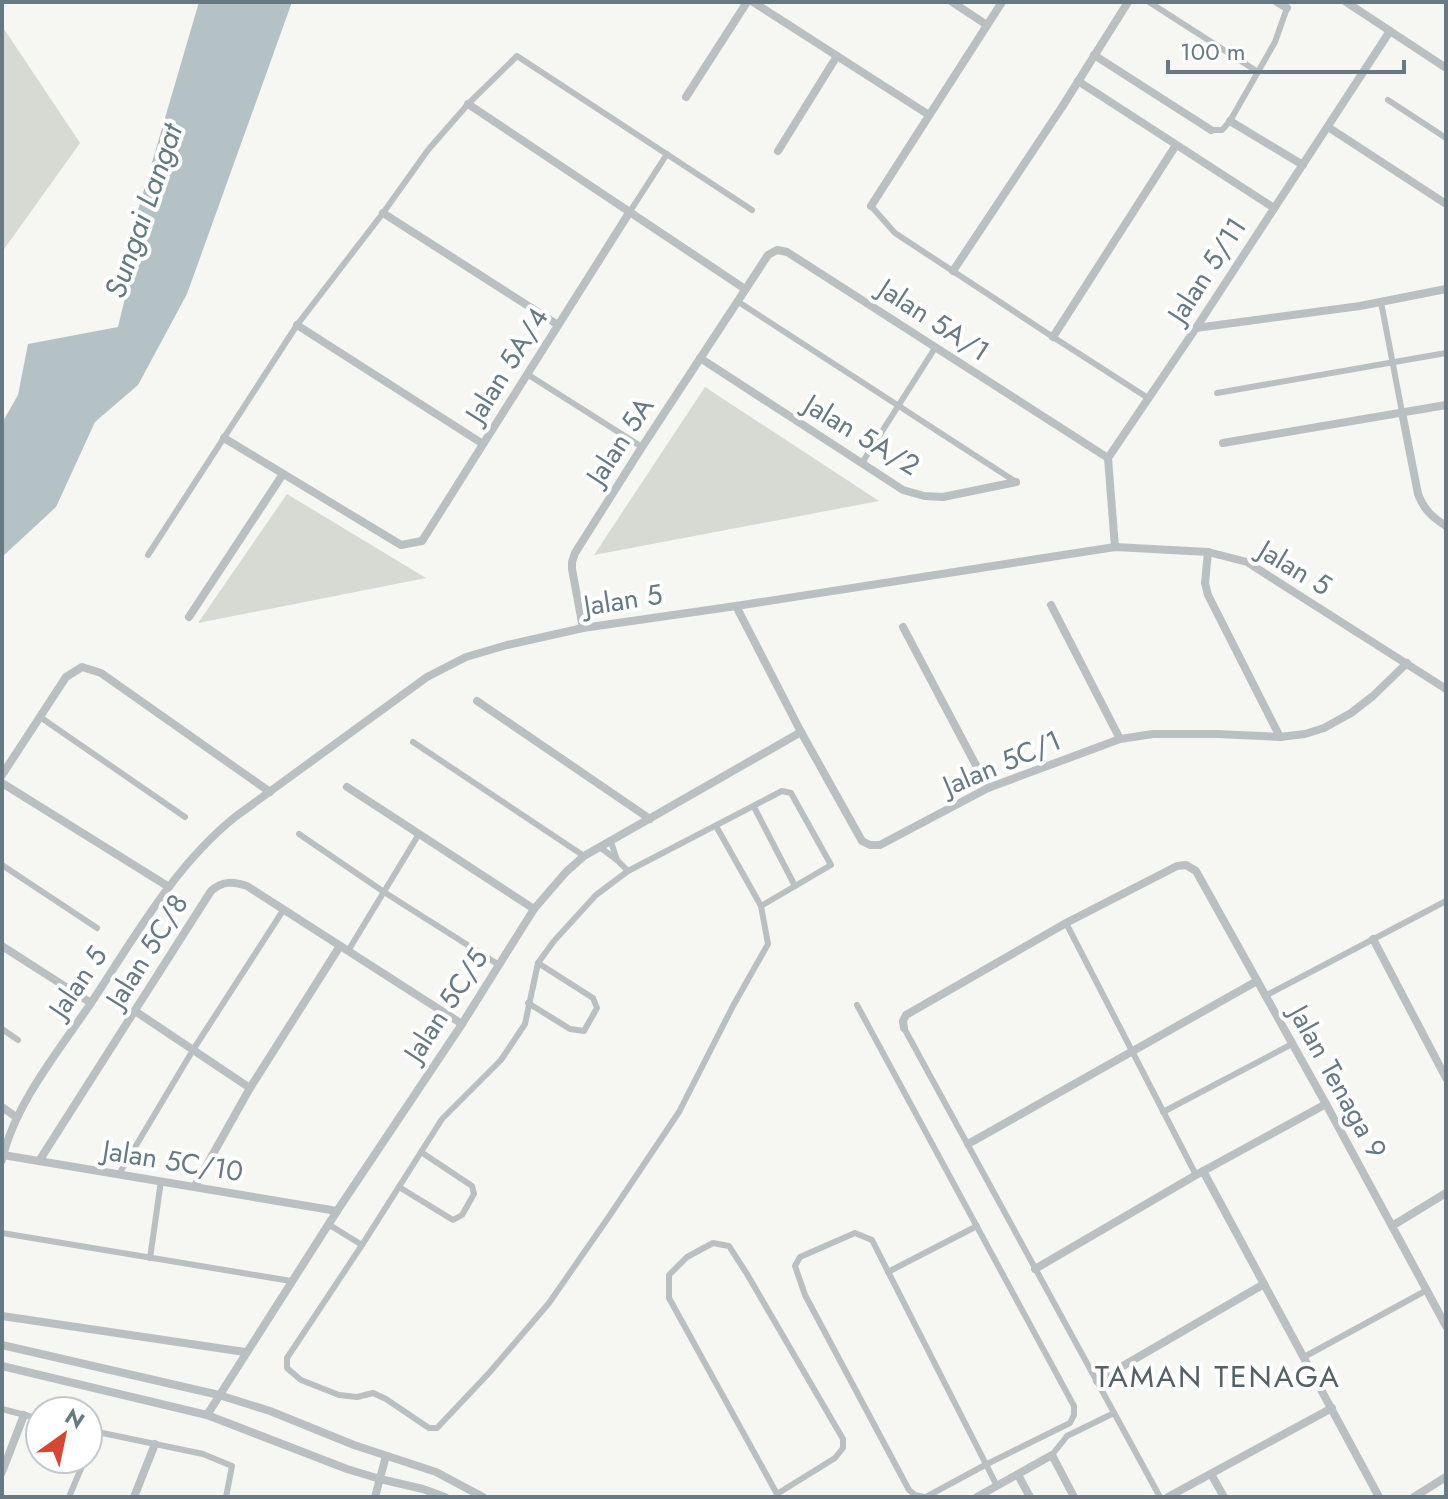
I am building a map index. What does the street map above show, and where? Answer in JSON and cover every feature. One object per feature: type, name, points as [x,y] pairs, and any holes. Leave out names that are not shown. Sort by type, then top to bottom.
[{"type":"street","points":[[686,97],[750,2],[929,115]]},
{"type":"street","points":[[952,2],[987,25]]},
{"type":"street","points":[[871,206],[1002,2]]},
{"type":"street","points":[[953,271],[1128,2]]},
{"type":"street","points":[[1277,2],[1287,8]]},
{"type":"street","points":[[1346,2],[1446,68]]},
{"type":"street","name":"Jalan 5/11","points":[[1108,458],[1390,31]]},
{"type":"street","points":[[1094,55],[1211,130]]},
{"type":"street","points":[[778,151],[837,56]]},
{"type":"street","points":[[1078,81],[1274,208]]},
{"type":"street","points":[[468,104],[745,289]]},
{"type":"street","points":[[1230,121],[1303,165]]},
{"type":"street","points":[[1328,127],[1446,204]]},
{"type":"street","points":[[1053,337],[1176,145]]},
{"type":"street","points":[[383,213],[558,325]]},
{"type":"street","name":"Jalan 5A/4","points":[[283,474],[401,545],[422,541],[629,213]]},
{"type":"street","name":"Jalan 5A/1","points":[[745,289],[768,255],[777,250],[787,252],[1108,458]]},
{"type":"street","name":"Jalan 5A","points":[[583,628],[572,562],[575,553],[745,289]]},
{"type":"street","points":[[1196,328],[1381,302],[1446,289]]},
{"type":"street","points":[[297,325],[483,444]]},
{"type":"street","name":"Jalan 5A/2","points":[[700,358],[903,490],[943,497],[1016,482]]},
{"type":"street","points":[[1223,443],[1446,405]]},
{"type":"street","points":[[1402,412],[1418,494],[1432,517],[1446,526]]},
{"type":"street","points":[[189,617],[283,474],[224,438]]},
{"type":"street","points":[[1108,458],[1115,547]]},
{"type":"street","name":"Jalan 5","points":[[3,1158],[16,1117],[169,887],[213,835],[427,677],[466,657],[583,628],[1115,547],[1208,552],[1247,562],[1446,689]]},
{"type":"street","points":[[1208,552],[1205,583],[1208,595],[1280,737]]},
{"type":"street","points":[[1051,605],[1120,739]]},
{"type":"street","name":"Jalan 5C/1","points":[[736,606],[862,841],[870,845],[880,845],[988,788],[1120,739],[1153,734],[1280,737],[1324,728],[1373,696],[1407,663]]},
{"type":"street","points":[[903,627],[988,788]]},
{"type":"street","points":[[2,775],[66,677],[82,667],[101,673],[270,792]]},
{"type":"street","points":[[477,701],[650,819]]},
{"type":"street","name":"Jalan 5C/5","points":[[207,1415],[534,909],[566,872],[584,856],[801,732]]},
{"type":"street","points":[[2,783],[169,887]]},
{"type":"street","points":[[347,787],[534,909]]},
{"type":"street","name":"Jalan Tenaga 9","points":[[1066,923],[1177,866],[1186,865],[1196,871],[1446,1326]]},
{"type":"street","name":"Jalan 5C/8","points":[[39,1161],[211,891],[218,885],[237,882],[247,886],[462,1024]]},
{"type":"street","points":[[904,1028],[906,1015],[1066,923]]},
{"type":"street","points":[[1373,939],[1446,1078]]},
{"type":"street","points":[[2,946],[91,1003]]},
{"type":"street","points":[[195,1186],[250,1088],[344,948]]},
{"type":"street","points":[[968,1144],[1257,981]]},
{"type":"street","points":[[135,1011],[250,1088]]},
{"type":"street","points":[[1035,1269],[1199,1173],[1326,1104]]},
{"type":"street","points":[[2,1107],[16,1117]]},
{"type":"street","name":"Jalan 5C/10","points":[[3,1158],[39,1161],[337,1211]]},
{"type":"street","points":[[1199,1173],[1264,1284],[1379,1497]]},
{"type":"street","points":[[1392,1226],[1446,1193]]},
{"type":"street","points":[[1097,1381],[1264,1284]]},
{"type":"street","points":[[2,1316],[245,1352]]},
{"type":"street","points":[[2,1345],[219,1395],[270,1411],[354,1445],[436,1472],[483,1497]]},
{"type":"street","points":[[2,1366],[207,1415],[347,1469],[445,1497]]},
{"type":"street","points":[[1168,1497],[1332,1408]]},
{"type":"street","points":[[2,1472],[24,1415]]},
{"type":"street","points":[[134,1497],[155,1444]]},
{"type":"street","points":[[977,1497],[1052,1455],[1074,1497]]},
{"type":"street","points":[[375,1497],[386,1456]]},
{"type":"street","points":[[1211,1474],[1224,1497]]},
{"type":"street","points":[[1018,1475],[1030,1497]]},
{"type":"street","points":[[1414,1497],[1446,1477]]},
{"type":"lane","points":[[1149,2],[1258,72]]},
{"type":"lane","points":[[1211,130],[1222,130],[1230,121],[1275,42],[1287,8]]},
{"type":"lane","points":[[148,555],[297,325],[428,150],[468,104],[517,56],[752,210]]},
{"type":"lane","points":[[1388,100],[1446,138]]},
{"type":"lane","points":[[629,213],[667,154]]},
{"type":"lane","points":[[871,206],[895,233],[1148,398]]},
{"type":"lane","points":[[737,301],[1016,482]]},
{"type":"lane","points":[[1381,302],[1402,412]]},
{"type":"lane","points":[[862,463],[935,348]]},
{"type":"lane","points":[[1217,393],[1446,353]]},
{"type":"lane","points":[[527,374],[642,447]]},
{"type":"lane","points":[[40,717],[185,817]]},
{"type":"lane","points":[[413,742],[584,856]]},
{"type":"lane","points":[[716,826],[761,906],[768,944],[679,1112],[549,1303],[437,1428],[429,1428],[373,1393],[357,1397],[339,1395],[301,1380],[287,1368],[287,1358],[442,1119],[501,1060],[525,1024],[538,963],[596,895],[628,871],[782,791],[791,793],[831,865],[761,906]]},
{"type":"lane","points":[[754,807],[795,886]]},
{"type":"lane","points":[[299,834],[499,965]]},
{"type":"lane","points":[[344,948],[384,892],[419,834]]},
{"type":"lane","points":[[611,842],[617,860]]},
{"type":"lane","points":[[601,848],[628,871]]},
{"type":"lane","points":[[2,865],[97,928]]},
{"type":"lane","points":[[1265,996],[1446,901]]},
{"type":"lane","points":[[119,1174],[193,1050],[284,909]]},
{"type":"lane","points":[[1066,923],[1131,1052],[1199,1173]]},
{"type":"lane","points":[[528,1003],[570,1029],[584,1031],[597,1008],[593,998],[538,963]]},
{"type":"lane","points":[[857,1005],[1074,1406],[1070,1423],[985,1465],[925,1497],[915,1495],[909,1490],[805,1295],[795,1266],[800,1257],[855,1233],[872,1240],[985,1465],[997,1486]]},
{"type":"lane","points":[[904,1028],[1160,1497]]},
{"type":"lane","points":[[2,1029],[18,1040]]},
{"type":"lane","points":[[1163,1112],[1292,1044]]},
{"type":"lane","points":[[399,1187],[453,1220],[462,1215],[474,1194],[472,1186],[421,1152]]},
{"type":"lane","points":[[150,1258],[161,1181]]},
{"type":"lane","points":[[328,1224],[362,1245]]},
{"type":"lane","points":[[888,1272],[977,1226]]},
{"type":"lane","points":[[2,1233],[291,1281]]},
{"type":"lane","points":[[713,1243],[729,1246],[843,1439],[843,1448],[835,1458],[778,1496],[669,1298],[669,1275],[687,1257],[713,1243]]},
{"type":"lane","points":[[1304,1357],[1427,1290]]},
{"type":"lane","points":[[2,1409],[24,1415]]},
{"type":"lane","points":[[1052,1455],[1067,1436],[1114,1413]]},
{"type":"lane","points":[[104,1434],[203,1454],[232,1466],[226,1497]]},
{"type":"lane","points":[[69,1497],[78,1475]]},
{"type":"shaded area","points":[[2,26],[80,143],[2,252]]},
{"type":"shaded area","points":[[705,387],[879,501],[594,555]]},
{"type":"shaded area","points":[[287,494],[426,578],[198,623]]},
{"type":"water","name":"Sungai Langat","points":[[199,2],[292,2],[187,294],[138,385],[95,422],[56,507],[2,557],[2,423],[18,395],[28,344],[118,327],[128,285],[124,258]]},
{"type":"district","name":"TAMAN TENAGA","points":[[1218,1376]]}]
